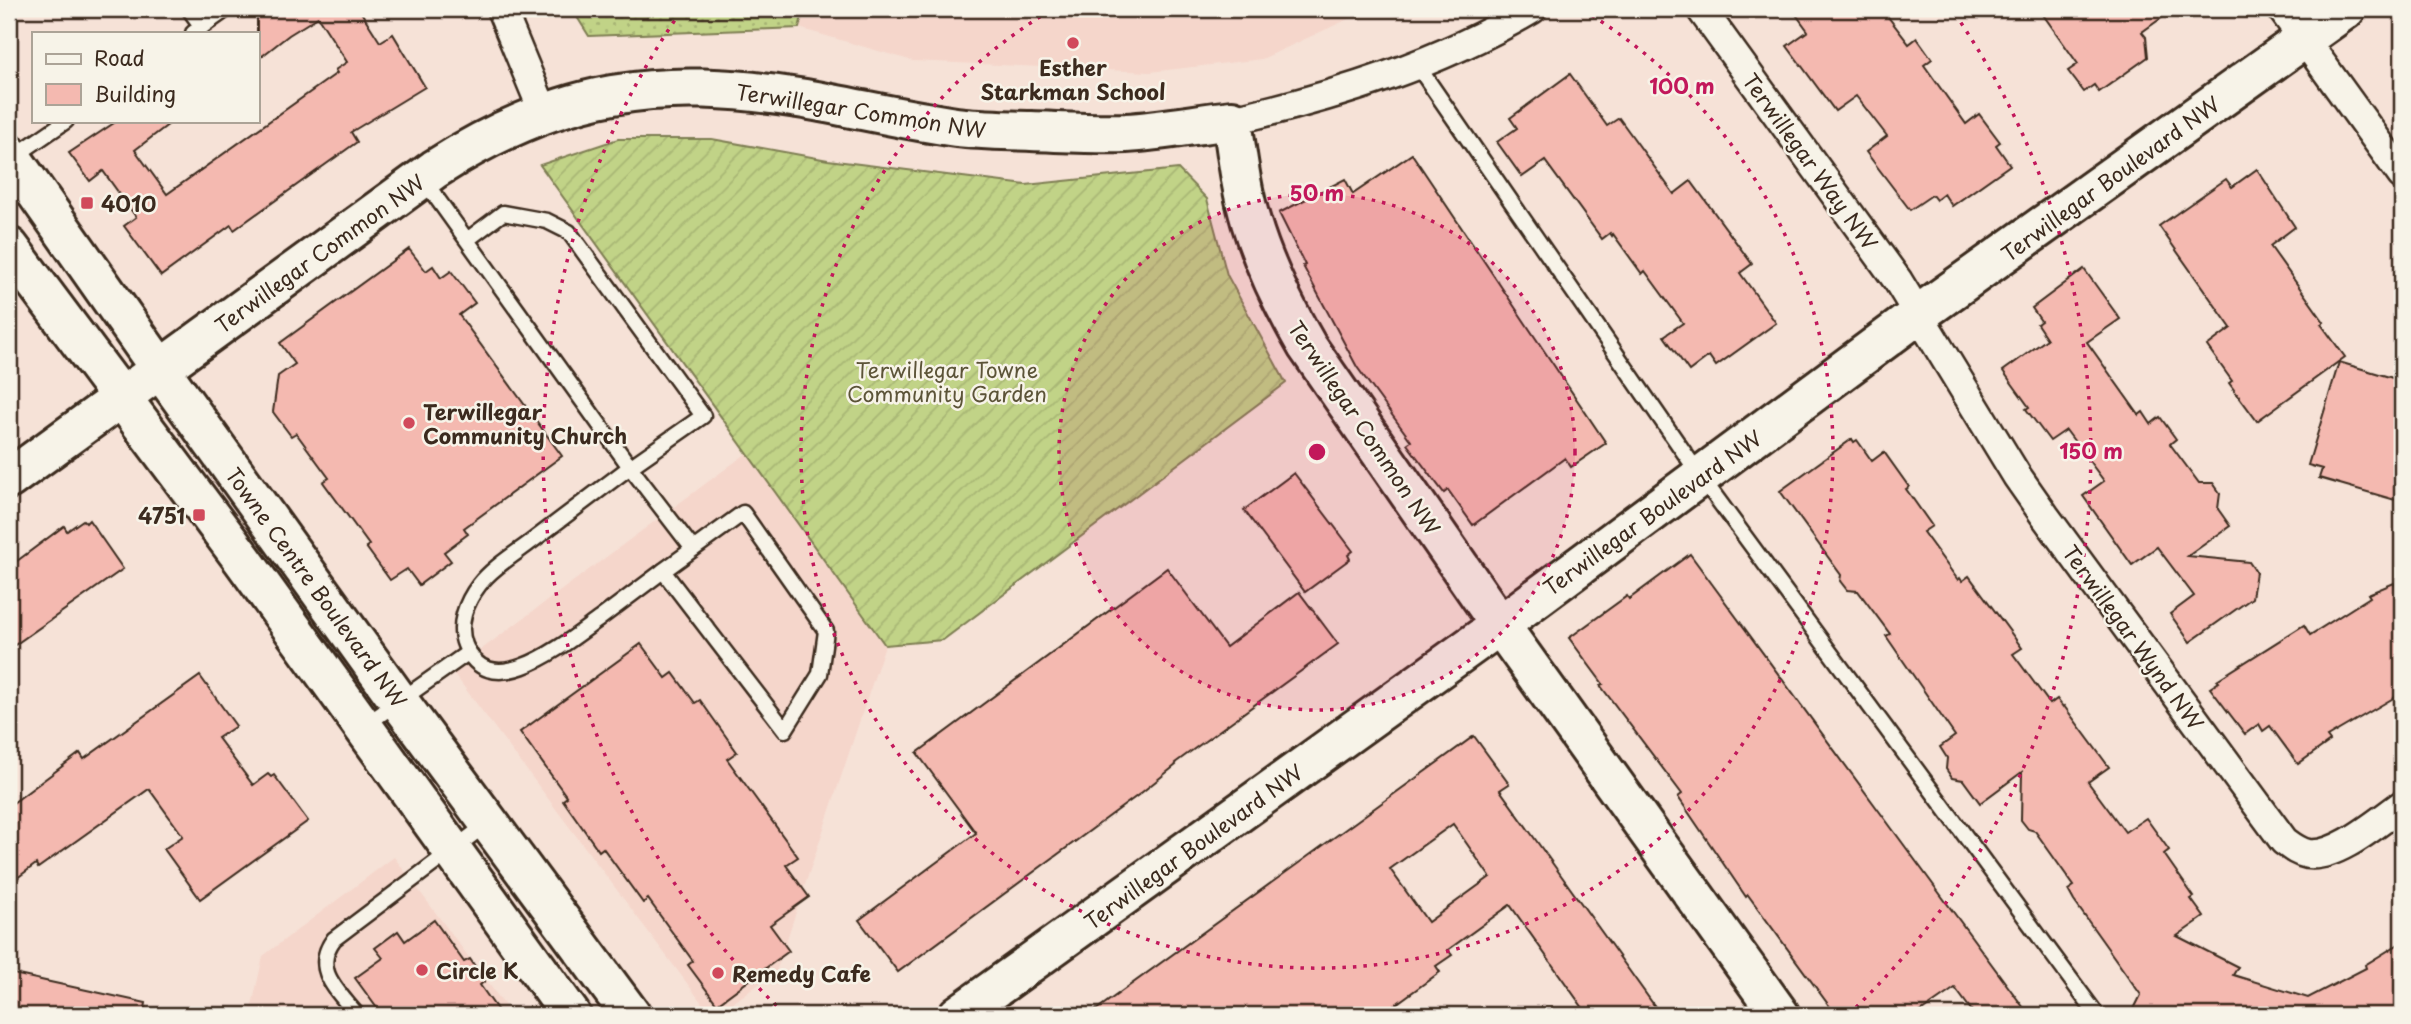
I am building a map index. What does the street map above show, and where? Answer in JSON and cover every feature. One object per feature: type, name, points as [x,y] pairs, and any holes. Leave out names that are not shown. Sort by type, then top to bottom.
[{"type":"street","points":[[501,9],[544,113]]},
{"type":"street","points":[[1232,120],[1326,97],[1417,65],[1532,9]]},
{"type":"street","name":"Terwillegar Way NW","points":[[1701,9],[1919,314]]},
{"type":"street","name":"Terwillegar Boulevard NW","points":[[958,1015],[1701,477],[1919,314],[2292,24],[2346,9]]},
{"type":"street","points":[[2292,24],[2402,176]]},
{"type":"street","name":"Terwillegar Common NW","points":[[9,480],[422,178],[474,144],[544,113],[643,89],[686,88],[752,92],[957,127],[993,130],[1082,134],[1128,132],[1232,120],[1250,219],[1267,268],[1307,346],[1500,625],[1780,1015]]},
{"type":"street","name":"Towne Centre Boulevard NW","points":[[10,156],[398,700],[631,1015]]},
{"type":"street","name":"Towne Centre Boulevard NW","points":[[9,247],[243,560],[571,1015]]},
{"type":"street","name":"Terwillegar Wynd NW","points":[[1919,314],[2017,476],[2284,841],[2297,851],[2323,853],[2338,848],[2402,805]]},
{"type":"lane","points":[[189,9],[198,30],[227,9]]},
{"type":"lane","points":[[1417,65],[1701,477],[2097,1015]]},
{"type":"lane","points":[[10,156],[64,122]]},
{"type":"lane","points":[[422,178],[693,550]]},
{"type":"lane","points":[[467,240],[503,213],[547,221],[569,232],[703,416],[630,467],[502,564],[479,585],[466,608],[460,628],[469,652],[477,662],[494,671],[519,668],[551,654],[663,571],[743,513],[826,631],[820,674],[785,730],[663,571]]},
{"type":"lane","points":[[362,727],[469,652]]},
{"type":"lane","points":[[357,1015],[329,979],[324,959],[327,948],[334,939],[489,822]]},
{"type":"shaded area","name":"Esther Starkman School","points":[[804,9],[1370,9],[1262,59],[1150,72],[913,61],[799,28]]},
{"type":"shaded area","points":[[747,453],[885,645],[776,972],[716,1015],[711,1015],[452,671]]},
{"type":"shaded area","points":[[394,857],[512,1015],[250,1015],[263,956]]},
{"type":"green space","points":[[572,9],[804,9],[799,28],[589,36]]},
{"type":"green space","name":"Terwillegar Towne Community Garden","points":[[618,139],[712,139],[828,160],[1026,185],[1178,169],[1207,199],[1227,275],[1286,383],[943,640],[885,645],[540,165]]},
{"type":"building","points":[[269,9],[359,9],[380,42],[393,34],[425,87],[351,132],[357,142],[234,230],[231,225],[161,276],[124,226],[136,217],[103,171],[90,181],[69,153],[116,122],[172,122],[135,150],[167,194],[337,73],[335,70],[347,62],[318,17],[259,58],[257,18]]},
{"type":"building","points":[[1792,9],[1882,9],[1909,44],[1917,38],[1932,59],[1924,65],[1966,124],[1979,114],[2000,142],[1996,145],[2010,165],[1952,206],[1944,194],[1936,200],[1932,195],[1910,210],[1866,152],[1887,136],[1856,96],[1835,111],[1787,46],[1808,31]]},
{"type":"building","points":[[2039,9],[2174,9],[2142,32],[2146,37],[2148,57],[2099,92],[2094,85],[2084,92],[2068,71],[2078,64]]},
{"type":"building","points":[[1570,74],[1607,126],[1619,118],[1674,194],[1691,181],[1752,264],[1740,273],[1776,323],[1716,366],[1709,356],[1689,371],[1664,336],[1683,323],[1645,271],[1642,274],[1613,234],[1612,236],[1610,233],[1602,239],[1545,161],[1522,177],[1497,142],[1517,128],[1510,118]]},
{"type":"building","points":[[1412,154],[1606,443],[1571,467],[1565,458],[1473,525],[1448,490],[1444,493],[1407,444],[1411,441],[1357,367],[1303,266],[1305,265],[1279,213],[1345,179],[1353,194]]},
{"type":"building","points":[[2257,169],[2295,227],[2270,246],[2324,322],[2321,324],[2345,357],[2257,421],[2229,383],[2232,381],[2207,346],[2231,328],[2159,226],[2226,179],[2232,187]]},
{"type":"building","name":"Terwillegar Community Church","points":[[409,249],[426,271],[433,266],[441,278],[451,271],[475,303],[459,315],[562,456],[464,528],[468,534],[444,552],[451,561],[419,585],[407,569],[390,580],[366,547],[369,545],[323,482],[329,478],[296,433],[291,436],[273,412],[278,376],[295,364],[280,343]]},
{"type":"building","points":[[2084,269],[2120,319],[2087,342],[2139,415],[2143,412],[2151,424],[2160,417],[2176,439],[2170,444],[2199,483],[2213,483],[2220,493],[2218,509],[2230,526],[2188,556],[2249,562],[2256,572],[2252,598],[2190,642],[2170,614],[2194,596],[2157,547],[2132,565],[2083,496],[2104,481],[2066,430],[2050,441],[2003,371],[2047,339],[2037,324],[2041,321],[2032,308]]},
{"type":"building","points":[[2339,362],[2396,379],[2395,382],[2402,384],[2402,502],[2319,478],[2322,469],[2308,465]]},
{"type":"building","points":[[1852,439],[1854,442],[1857,440],[1872,461],[1884,452],[1932,526],[1923,532],[1958,580],[1960,578],[1962,581],[1969,576],[2022,648],[2013,654],[2050,704],[2057,699],[2064,706],[2109,767],[2088,782],[2125,832],[2146,818],[2169,850],[2164,854],[2194,897],[2191,899],[2204,917],[2177,936],[2238,967],[2233,975],[2308,998],[2366,968],[2365,965],[2402,942],[2402,1015],[2131,1015],[2141,995],[2074,901],[2068,890],[2074,886],[2035,831],[2028,829],[2021,820],[2022,772],[1980,803],[1963,780],[1952,778],[1946,769],[1947,758],[1940,747],[1955,736],[1886,636],[1890,634],[1858,591],[1847,590],[1840,581],[1841,575],[1780,491]]},
{"type":"building","points":[[1294,473],[1353,551],[1348,555],[1350,559],[1305,592],[1244,510]]},
{"type":"building","points":[[83,520],[86,523],[89,520],[123,569],[9,649],[9,567],[64,526],[67,531]]},
{"type":"building","points":[[1690,554],[2029,1015],[1975,1015],[1955,988],[1916,1015],[1836,1015],[1748,895],[1746,897],[1678,797],[1682,794],[1600,685],[1603,684],[1569,638],[1627,596],[1629,599]]},
{"type":"building","points":[[1167,568],[1226,647],[1299,592],[1338,644],[898,972],[859,920],[976,833],[917,753]]},
{"type":"building","points":[[2394,583],[2402,603],[2402,693],[2327,737],[2330,741],[2298,764],[2270,726],[2263,731],[2259,724],[2245,734],[2210,688],[2219,682],[2217,680],[2304,625],[2310,635],[2370,597],[2368,594]]},
{"type":"building","points":[[641,644],[666,678],[673,673],[695,703],[700,700],[737,752],[727,759],[798,857],[786,865],[809,897],[770,925],[789,951],[717,1004],[688,965],[693,961],[648,899],[643,903],[603,848],[599,851],[563,800],[567,797],[520,732]]},
{"type":"building","points":[[200,676],[236,726],[218,738],[253,785],[268,774],[271,777],[274,775],[308,821],[200,899],[164,849],[183,836],[149,789],[38,868],[36,864],[9,884],[9,806],[80,753],[84,759]]},
{"type":"building","points":[[1474,736],[1509,784],[1500,790],[1661,1015],[1588,1015],[1510,905],[1448,950],[1452,955],[1436,966],[1440,972],[1381,1015],[1089,1015]],"holes":[[[1453,824],[1490,877],[1428,922],[1390,869]]]},
{"type":"building","name":"Circle K","points":[[434,920],[464,962],[470,959],[485,981],[480,985],[501,1015],[382,1015],[355,978],[383,958],[375,948],[398,931],[405,941]]},
{"type":"building","points":[[9,973],[146,1003],[144,1015],[9,1015]]},
{"type":"place","name":"Esther Starkman School","points":[[1073,43]]},
{"type":"place","name":"4010","points":[[87,203]]},
{"type":"place","name":"Terwillegar Community Church","points":[[409,423]]},
{"type":"place","name":"4751","points":[[199,515]]},
{"type":"place","name":"Circle K","points":[[422,970]]},
{"type":"place","name":"Remedy Cafe","points":[[718,973]]}]
